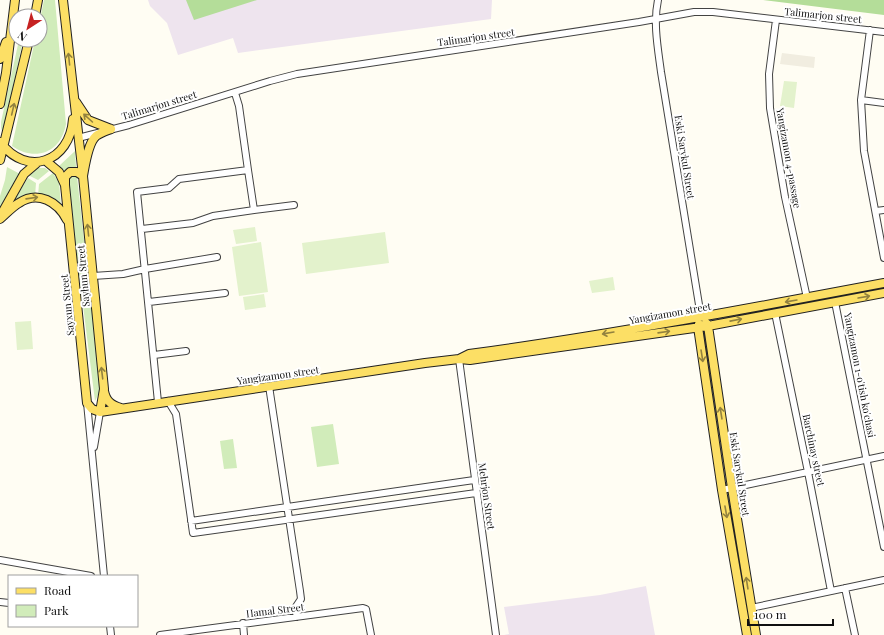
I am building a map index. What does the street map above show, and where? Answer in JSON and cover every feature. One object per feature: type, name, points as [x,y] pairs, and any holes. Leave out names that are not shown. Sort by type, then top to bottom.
[{"type":"main road","points":[[0,218],[24,174],[56,155],[65,146],[78,138],[63,0]]},
{"type":"main road","points":[[0,59],[8,36]]},
{"type":"main road","points":[[0,104],[9,48]]},
{"type":"main road","points":[[0,160],[2,144],[27,48]]},
{"type":"main road","points":[[74,98],[88,120],[111,129]]},
{"type":"main road","points":[[65,146],[72,130],[74,98]]},
{"type":"main road","points":[[65,185],[66,176],[70,172],[77,172],[83,176],[92,140],[111,129]]},
{"type":"main road","name":"Sayhun Street","points":[[78,138],[104,389],[100,412]]},
{"type":"main road","points":[[2,144],[19,158],[42,162]]},
{"type":"main road","name":"Sayxun Street","points":[[42,162],[59,172],[65,185],[86,403]]},
{"type":"main road","points":[[0,218],[19,202],[28,198],[36,197],[46,199],[57,206],[63,213],[70,227]]},
{"type":"main road","name":"Yangizamon street","points":[[459,359],[469,354],[552,343],[884,283]]},
{"type":"main road","name":"Yangizamon street","points":[[100,412],[158,402],[459,359],[470,360],[708,326],[884,293]]},
{"type":"main road","name":"Eski Sarykul Street","points":[[701,317],[708,326],[756,635]]},
{"type":"main road","name":"Eski Sarykul Street","points":[[701,317],[698,327],[722,490],[747,635]]},
{"type":"main road","points":[[104,389],[110,404],[126,408]]},
{"type":"main road","points":[[86,403],[92,409],[100,412]]},
{"type":"street","name":"Eski Sarykul Street","points":[[658,0],[656,19],[661,72],[701,317]]},
{"type":"street","name":"Talimarjon street","points":[[78,138],[129,125],[279,78],[307,72],[672,16],[703,12],[884,32]]},
{"type":"street","name":"Yangizamon 4-passage","points":[[776,20],[769,74],[770,108],[785,197],[807,298]]},
{"type":"street","points":[[870,30],[861,100],[864,151],[884,258]]},
{"type":"street","points":[[235,92],[239,106],[254,210]]},
{"type":"street","points":[[861,100],[884,103]]},
{"type":"street","points":[[158,402],[138,192],[169,188],[179,179],[248,170]]},
{"type":"street","points":[[142,229],[193,223],[214,216],[294,205]]},
{"type":"street","points":[[876,211],[884,210]]},
{"type":"street","points":[[93,276],[123,274],[217,257]]},
{"type":"street","points":[[149,302],[225,294]]},
{"type":"street","name":"Yangizamon 1-o'tish ko'chasi","points":[[835,302],[884,546]]},
{"type":"street","name":"Barchinay street","points":[[775,313],[831,591]]},
{"type":"street","points":[[154,355],[186,351]]},
{"type":"street","name":"Mehrjon Street","points":[[459,359],[474,480],[496,635]]},
{"type":"street","points":[[269,386],[301,599],[296,605],[296,617]]},
{"type":"street","points":[[168,401],[176,414],[193,533],[476,493]]},
{"type":"street","name":"Sayxun Street","points":[[86,403],[104,575]]},
{"type":"street","name":"Sayxun Street","points":[[92,454],[100,412]]},
{"type":"street","points":[[722,490],[884,456]]},
{"type":"street","points":[[191,521],[474,480]]},
{"type":"street","points":[[0,560],[85,575]]},
{"type":"street","points":[[751,608],[884,580]]},
{"type":"street","points":[[845,588],[855,635]]},
{"type":"street","name":"Hamal Street","points":[[160,635],[243,623],[365,609],[371,635]]},
{"type":"street","points":[[243,623],[244,635]]},
{"type":"shaded area","points":[[148,0],[492,0],[491,19],[238,53],[233,38],[178,55],[167,23],[150,6]]},
{"type":"shaded area","points":[[782,53],[815,57],[814,68],[780,64]]},
{"type":"shaded area","points":[[646,586],[655,635],[504,635],[509,634],[504,607],[600,595]]},
{"type":"green space","points":[[44,0],[55,0],[66,124],[59,142],[46,152],[38,154],[21,151],[12,146],[33,48],[48,48],[48,8],[42,8]]},
{"type":"green space","points":[[186,0],[257,0],[194,20]]},
{"type":"green space","points":[[763,0],[884,0],[884,15]]},
{"type":"green space","points":[[17,48],[21,48],[3,134],[1,122]]},
{"type":"green space","points":[[784,81],[797,82],[794,108],[780,106]]},
{"type":"green space","points":[[75,151],[76,167],[70,167],[65,171],[59,166]]},
{"type":"green space","points":[[7,167],[20,174],[0,209],[0,196]]},
{"type":"green space","points":[[37,168],[45,168],[49,171],[38,180],[28,175]]},
{"type":"green space","points":[[53,173],[59,182],[61,206],[38,196],[39,184]]},
{"type":"green space","points":[[75,175],[77,177],[101,389],[95,401],[67,178]]},
{"type":"green space","points":[[28,178],[36,183],[35,196],[19,199],[13,202]]},
{"type":"green space","points":[[255,227],[257,241],[236,244],[233,230]]},
{"type":"green space","points":[[385,232],[389,263],[306,274],[302,243]]},
{"type":"green space","points":[[261,242],[268,292],[239,296],[232,247]]},
{"type":"green space","points":[[613,277],[615,290],[592,293],[589,281]]},
{"type":"green space","points":[[264,294],[266,307],[245,310],[243,297]]},
{"type":"green space","points":[[31,321],[33,349],[17,350],[15,322]]},
{"type":"green space","points":[[333,424],[339,464],[317,467],[311,427]]},
{"type":"green space","points":[[233,439],[237,468],[224,469],[220,441]]}]
